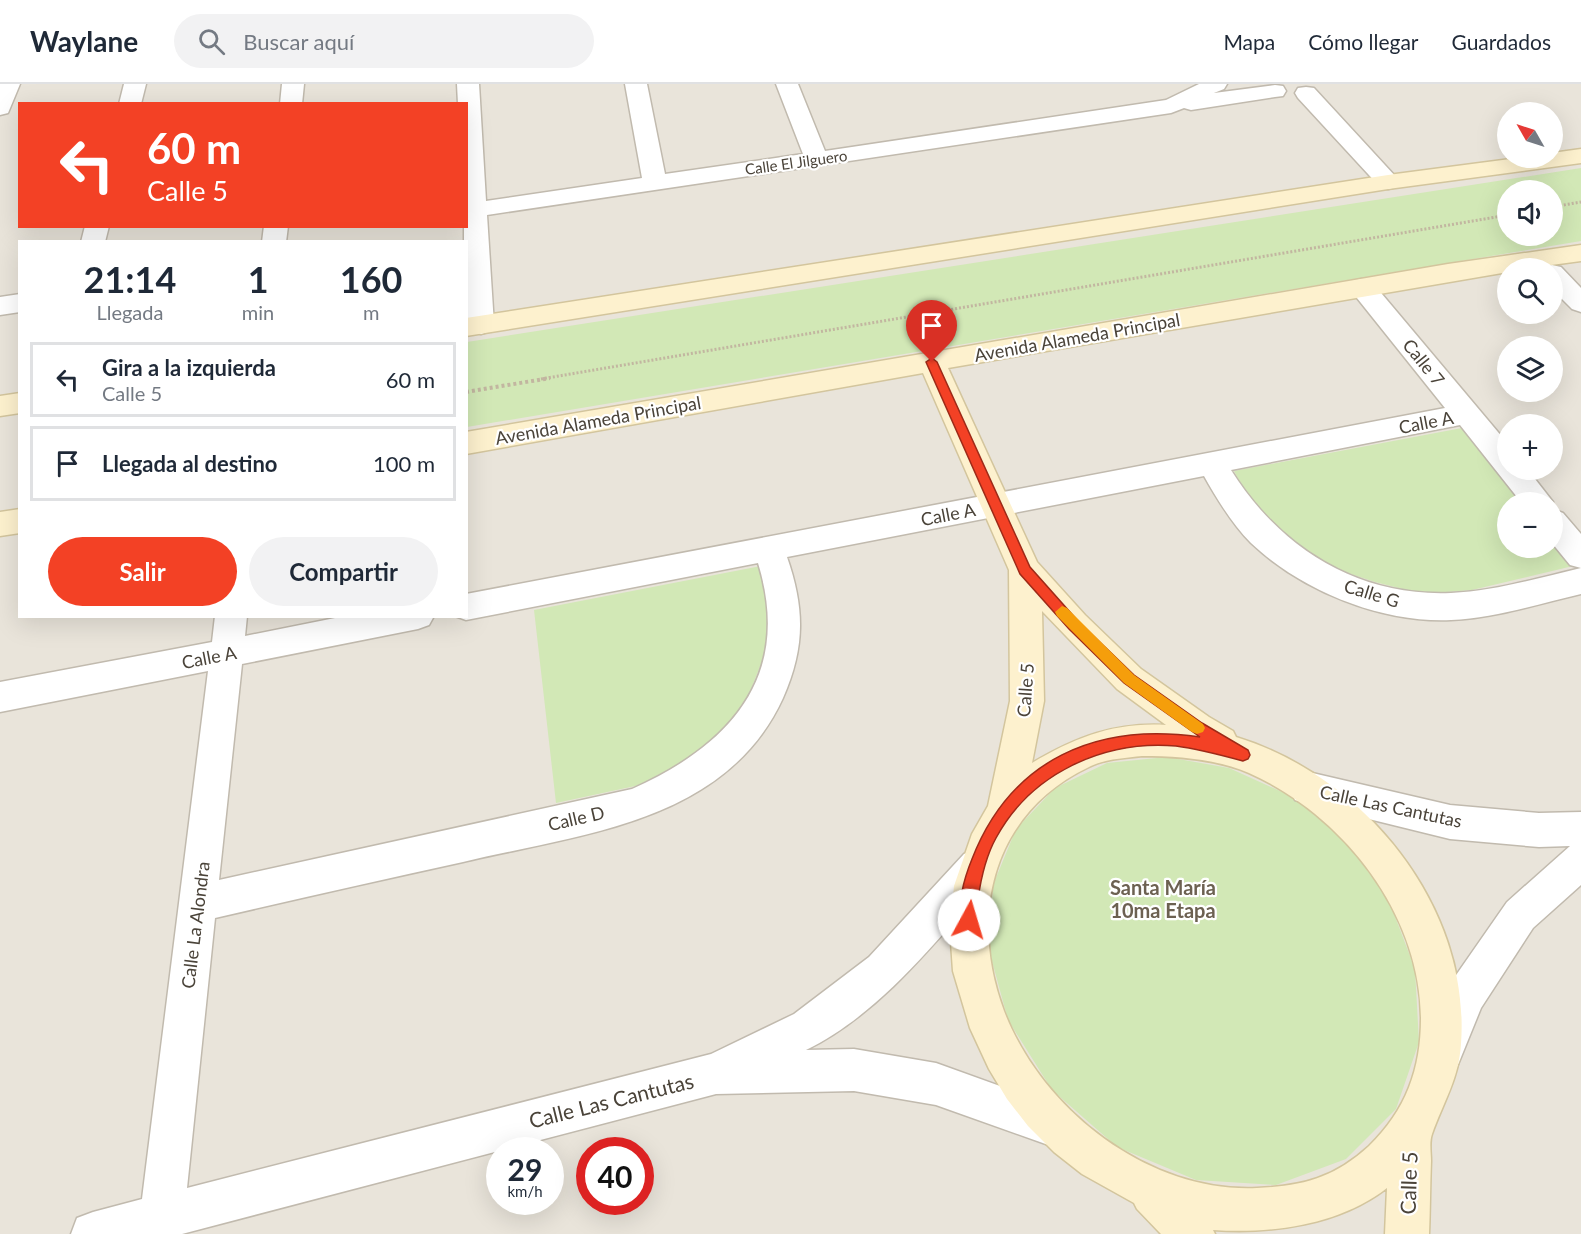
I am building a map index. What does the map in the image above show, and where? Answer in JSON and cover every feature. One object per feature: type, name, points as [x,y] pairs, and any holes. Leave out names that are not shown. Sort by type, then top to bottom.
[{"type":"street","points":[[0,108],[9,84]]},
{"type":"street","points":[[130,102],[135,84]]},
{"type":"street","points":[[291,102],[293,84]]},
{"type":"street","points":[[468,84],[474,210],[474,326],[1388,182],[1581,156]]},
{"type":"street","points":[[636,84],[655,183]]},
{"type":"street","points":[[787,84],[817,159]]},
{"type":"street","points":[[1171,106],[1216,84]]},
{"type":"street","points":[[1254,84],[1275,91]]},
{"type":"street","points":[[1171,106],[1275,91],[1306,93],[1328,84]]},
{"type":"street","points":[[1306,93],[1388,182]]},
{"type":"street","name":"Calle El Jilguero","points":[[474,210],[1171,106]]},
{"type":"street","name":"Avenida Alameda Principal","points":[[1563,260],[1581,253]]},
{"type":"street","name":"Avenida Alameda Principal","points":[[468,443],[1362,287],[1497,272]]},
{"type":"street","points":[[1563,284],[1581,303]]},
{"type":"street","name":"Calle 7","points":[[1362,287],[1497,452]]},
{"type":"street","points":[[0,306],[18,303]]},
{"type":"street","name":"Calle 5","points":[[932,362],[1025,570],[1074,625],[1129,679],[1197,728],[1243,755]]},
{"type":"street","points":[[0,406],[18,403]]},
{"type":"street","name":"Calle A","points":[[468,607],[1466,414]]},
{"type":"street","name":"Calle G","points":[[1211,463],[1243,513],[1279,548],[1316,572],[1347,587],[1413,604],[1446,607],[1477,604],[1581,581]]},
{"type":"street","points":[[1519,480],[1530,492]]},
{"type":"street","points":[[0,524],[18,521]]},
{"type":"street","points":[[1563,534],[1581,556]]},
{"type":"street","name":"Calle D","points":[[197,904],[635,805],[670,789],[701,771],[728,748],[750,723],[768,694],[780,665],[785,635],[784,606],[769,549]]},
{"type":"street","name":"Calle 5","points":[[1006,808],[1027,701],[1025,570]]},
{"type":"street","name":"Calle La Alondra","points":[[161,1225],[231,618]]},
{"type":"street","name":"Calle A","points":[[0,697],[408,618]]},
{"type":"street","points":[[1440,1061],[1442,1022],[1439,982],[1429,944],[1413,907],[1392,872],[1368,840],[1340,812],[1308,788],[1276,769],[1243,755],[1209,745],[1175,740],[1142,740],[1110,744],[1080,753],[1053,767],[1028,786],[1006,808],[989,835],[977,867],[969,901],[968,939],[974,978],[986,1018],[1004,1057],[1030,1095],[1061,1129],[1097,1160],[1139,1183],[1184,1201],[1228,1210],[1273,1210],[1316,1203],[1353,1186],[1385,1162],[1410,1132],[1428,1098],[1466,995],[1520,915],[1581,860]]},
{"type":"street","name":"Calle Las Cantutas","points":[[1308,788],[1450,822],[1539,830],[1581,829]]},
{"type":"street","points":[[716,1073],[808,1028],[884,971],[977,867]]},
{"type":"street","name":"Calle Las Cantutas","points":[[93,1234],[161,1225],[716,1073],[854,1070],[936,1083],[1061,1129]]},
{"type":"street","name":"Calle 5","points":[[1407,1234],[1410,1132]]},
{"type":"street","points":[[1139,1183],[1193,1234]]},
{"type":"path","points":[[1563,205],[1581,202]]},
{"type":"path","points":[[468,392],[1497,217]]},
{"type":"shaded area","points":[[0,84],[1581,84],[1581,1234],[0,1234]]},
{"type":"green space","points":[[1581,168],[1581,241],[1563,244],[1563,180],[1504,180]]},
{"type":"green space","points":[[1497,181],[1497,246],[1551,246],[468,427],[468,342]]},
{"type":"green space","points":[[1462,428],[1497,471],[1497,480],[1504,480],[1514,492],[1497,492],[1497,558],[1563,558],[1563,554],[1573,566],[1472,590],[1422,594],[1375,582],[1329,567],[1285,537],[1251,503],[1234,471]]},
{"type":"green space","points":[[761,566],[773,612],[765,654],[744,707],[697,754],[640,785],[556,803],[534,610]]},
{"type":"green space","points":[[1167,757],[1229,768],[1291,796],[1345,840],[1388,898],[1415,969],[1419,1042],[1396,1109],[1346,1159],[1276,1185],[1196,1180],[1117,1147],[1052,1090],[1008,1020],[989,950],[993,885],[1016,829],[1055,788],[1107,763]]},
{"type":"slow traffic","points":[[1062,612],[1129,679],[1197,728]]},
{"type":"district","name":"Santa María 10ma Etapa","points":[[1163,898]]},
{"type":"route","points":[[932,362],[1025,570],[1074,625],[1129,679],[1197,728],[1243,755],[1209,745],[1175,740],[1142,740],[1110,744],[1080,753],[1053,767],[1028,786],[1006,808],[989,835],[977,867],[969,901],[969,920]]}]
